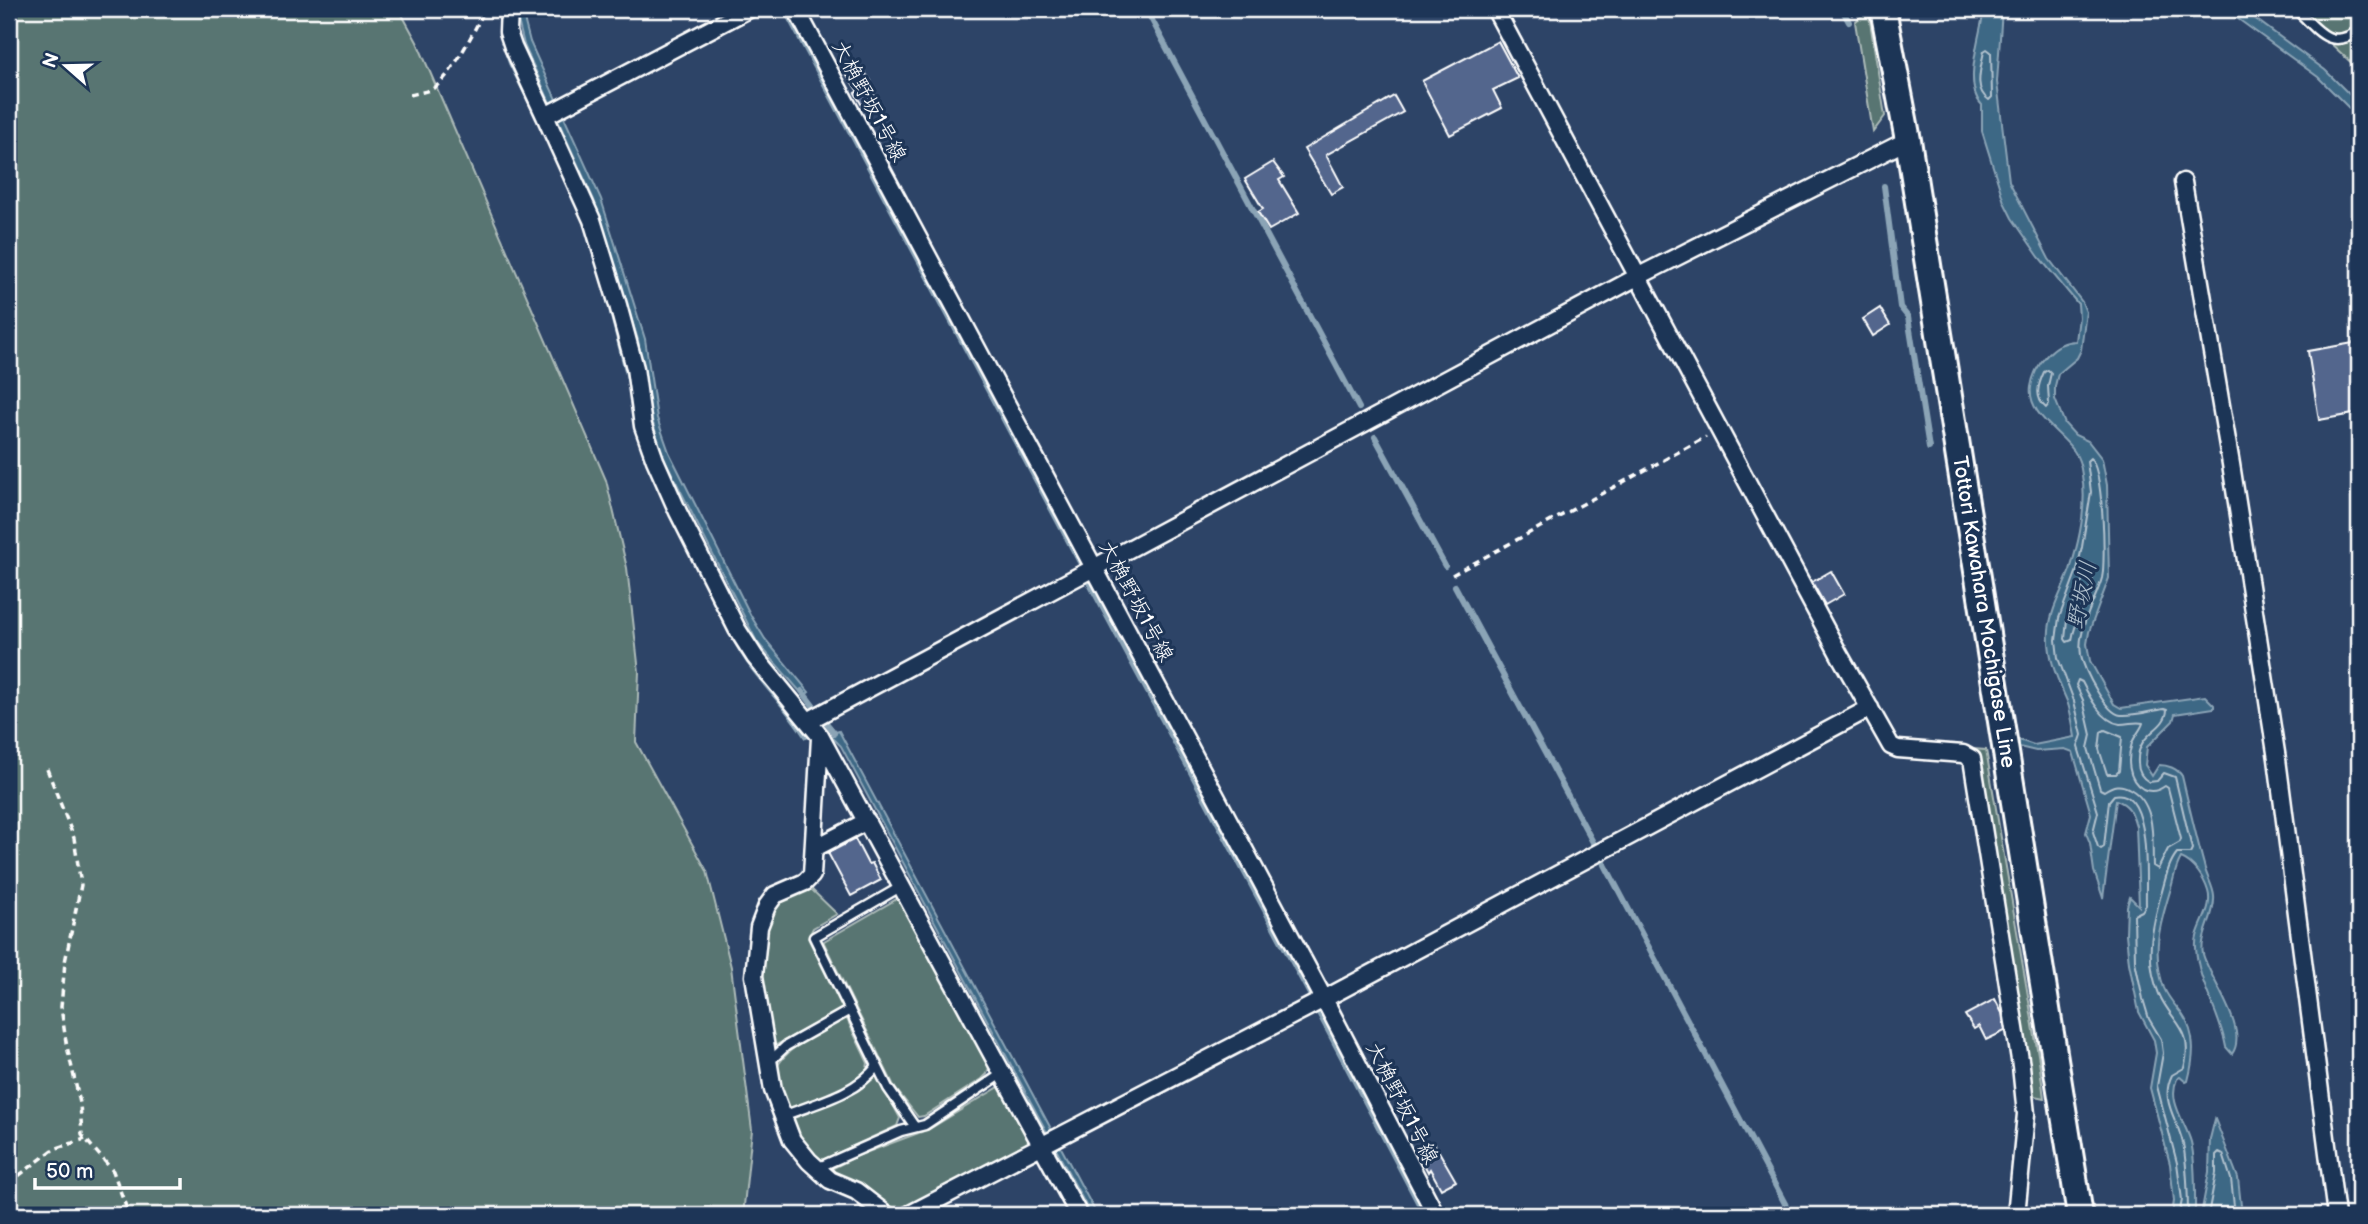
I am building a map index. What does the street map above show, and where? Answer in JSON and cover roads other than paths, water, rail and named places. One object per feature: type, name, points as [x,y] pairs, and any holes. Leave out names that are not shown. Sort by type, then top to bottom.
[{"type":"main road","name":"Tottori Kawahara Mochigase Line","points":[[1883,9],[1909,140],[2081,1215]]},
{"type":"street","points":[[509,9],[509,32],[513,47],[573,174],[596,232],[635,368],[643,426],[678,512],[737,629],[755,657],[820,736],[1079,1215]]},
{"type":"street","points":[[545,116],[750,9]]},
{"type":"street","name":"大桷野坂1号線","points":[[796,9],[1324,999],[1436,1215]]},
{"type":"street","points":[[1495,9],[1891,746],[1898,749],[1963,754],[1972,759],[2021,1066],[2026,1114],[2016,1215]]},
{"type":"street","points":[[808,721],[1637,277],[1909,140]]},
{"type":"street","points":[[2183,181],[2277,759],[2336,1215]]},
{"type":"street","points":[[908,1215],[1324,999],[1870,708]]},
{"type":"street","points":[[820,736],[812,875],[805,882],[775,895],[766,906],[760,927],[754,976],[773,1090],[792,1140],[830,1180],[856,1191],[887,1215]]},
{"type":"street","points":[[815,848],[867,821]]},
{"type":"lane","points":[[2296,9],[2328,37],[2340,41],[2359,30]]},
{"type":"lane","points":[[902,886],[814,937],[888,1088],[915,1128]]},
{"type":"lane","points":[[768,1063],[786,1046],[850,1010]]},
{"type":"lane","points":[[782,1116],[850,1090],[869,1077],[877,1066]]},
{"type":"lane","points":[[817,1168],[901,1131],[925,1125],[1003,1073]]},
{"type":"water","points":[[518,9],[524,9],[530,42],[601,199],[645,339],[657,418],[669,452],[751,616],[765,639],[809,692],[804,696],[757,642],[663,456],[652,420],[638,340],[594,200],[524,45],[517,16]]},
{"type":"water","name":"野坂川","points":[[1984,9],[2002,9],[1997,82],[2009,181],[2049,259],[2082,302],[2086,312],[2081,350],[2077,358],[2058,374],[2055,399],[2065,424],[2075,435],[2088,441],[2102,459],[2107,485],[2109,578],[2089,632],[2087,644],[2090,661],[2114,704],[2121,708],[2205,696],[2214,705],[2214,708],[2175,714],[2173,721],[2147,747],[2145,765],[2152,776],[2159,765],[2172,768],[2182,776],[2214,896],[2213,911],[2203,940],[2203,954],[2236,1032],[2236,1044],[2232,1054],[2226,1047],[2205,986],[2196,948],[2198,933],[2208,906],[2208,891],[2198,872],[2181,858],[2158,938],[2158,962],[2164,988],[2187,1022],[2192,1038],[2193,1055],[2188,1081],[2180,1077],[2177,1079],[2174,1095],[2193,1150],[2195,1215],[2172,1215],[2174,1201],[2170,1164],[2150,1088],[2156,1053],[2154,1040],[2139,1012],[2129,963],[2126,934],[2130,897],[2139,906],[2136,826],[2133,817],[2127,807],[2116,800],[2103,898],[2086,833],[2091,814],[2073,752],[2065,749],[2036,751],[2019,747],[2019,740],[2034,745],[2075,737],[2068,705],[2051,658],[2049,630],[2079,536],[2084,499],[2082,475],[2074,451],[2034,406],[2031,387],[2036,371],[2046,356],[2060,345],[2076,341],[2079,317],[2078,304],[2039,257],[2012,218],[2004,202],[1982,131],[1982,105],[1973,86],[1973,73]]},
{"type":"water","points":[[2219,9],[2242,9],[2325,70],[2359,104],[2359,118],[2318,77],[2234,16]]},
{"type":"water","points":[[831,726],[836,732],[839,731],[1097,1215],[1091,1215],[841,746],[832,737],[834,736],[828,729]]},
{"type":"water","points":[[2215,1119],[2238,1178],[2242,1215],[2201,1215]]},
{"type":"waterway","points":[[785,9],[1080,562]]},
{"type":"waterway","points":[[1146,9],[1359,408]]},
{"type":"waterway","points":[[1842,9],[1849,22]]},
{"type":"waterway","points":[[2338,9],[2359,21]]},
{"type":"waterway","points":[[506,48],[532,105]]},
{"type":"waterway","points":[[1884,186],[1900,307],[1908,317],[1929,448]]},
{"type":"waterway","points":[[608,297],[630,382]]},
{"type":"waterway","points":[[1375,437],[1445,566]]},
{"type":"waterway","points":[[1089,582],[1311,996]]},
{"type":"waterway","points":[[1455,586],[1595,846]]},
{"type":"waterway","points":[[735,639],[751,665],[806,736]]},
{"type":"waterway","points":[[802,691],[834,733]]},
{"type":"waterway","points":[[1603,861],[1791,1215]]},
{"type":"waterway","points":[[1316,1007],[1425,1215]]}]
